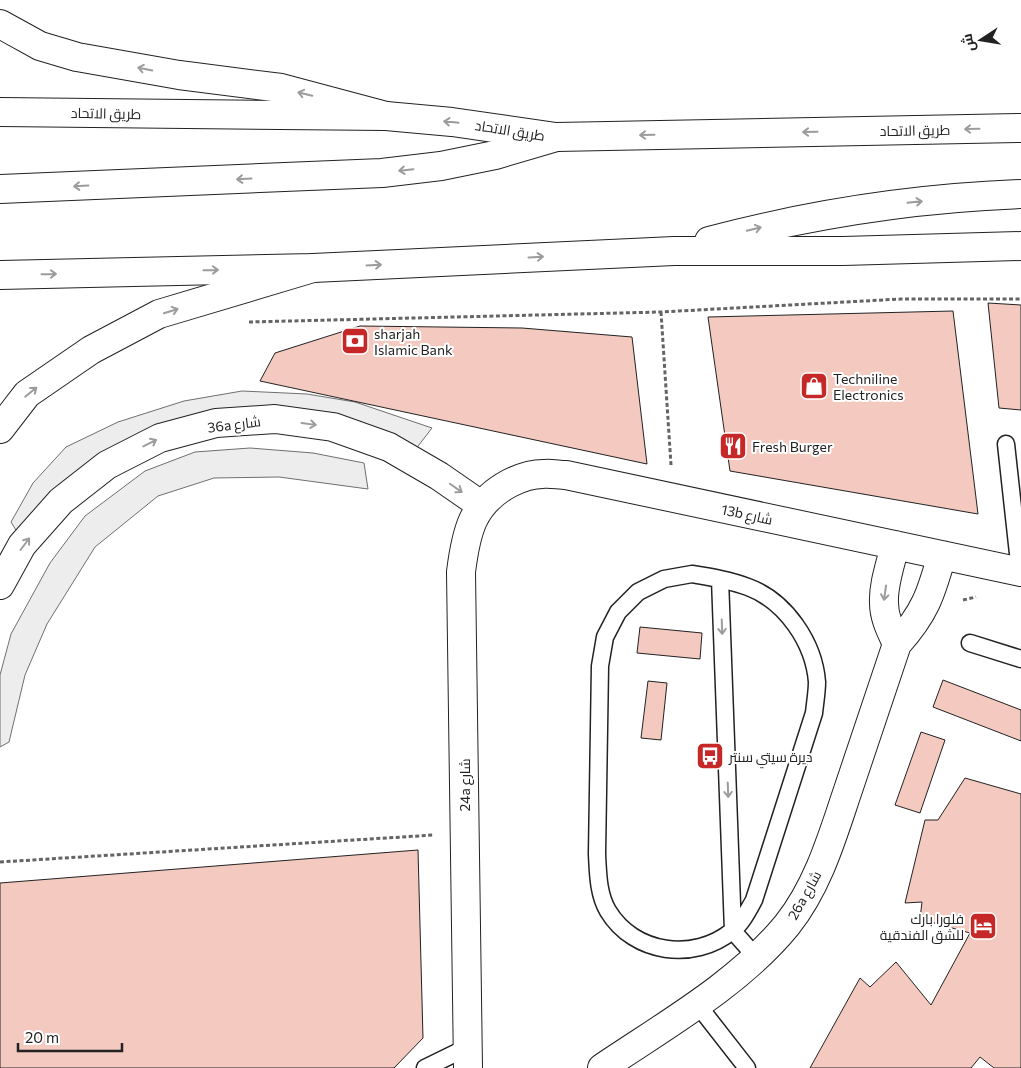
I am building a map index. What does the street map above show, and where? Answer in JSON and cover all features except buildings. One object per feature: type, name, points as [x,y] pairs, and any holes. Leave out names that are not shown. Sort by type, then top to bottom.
[{"type":"main road","points":[[0,24],[40,46],[77,57],[179,75],[281,88],[386,116]]},
{"type":"main road","name":"طريق الاتحاد","points":[[0,112],[386,116],[452,122],[556,137],[1021,128]]},
{"type":"main road","points":[[0,189],[382,172],[441,166],[495,155],[556,137]]},
{"type":"main road","points":[[674,251],[757,228],[852,210],[915,202],[1021,194]]},
{"type":"main road","points":[[0,275],[313,268],[674,251],[843,251],[1021,246]]},
{"type":"main road","points":[[0,429],[27,394],[91,350],[159,314],[313,268]]},
{"type":"main road","name":"36a شارع","points":[[0,585],[22,545],[61,501],[108,465],[160,438],[216,423],[275,419],[333,427],[389,447],[439,476],[481,505]]},
{"type":"main road","name":"13b شارع","points":[[481,505],[498,489],[520,478],[543,474],[566,475],[1020,572]]},
{"type":"main road","name":"24a شارع","points":[[468,1057],[462,572],[464,549],[470,526],[481,505]]},
{"type":"main road","points":[[895,545],[884,603],[888,624],[897,644]]},
{"type":"main road","name":"26a شارع","points":[[602,1068],[697,1004],[756,957],[788,924],[812,886],[830,844],[897,644],[912,628],[924,610],[942,555]]},
{"type":"lane","points":[[1006,444],[1020,572]]},
{"type":"lane","points":[[692,574],[750,587],[776,603],[796,626],[810,653],[817,683],[814,713],[754,900],[745,916],[732,931],[708,946],[699,948],[680,951],[651,946],[627,932],[608,910],[598,883],[600,666],[605,638],[618,612],[638,592],[664,579],[692,574]]},
{"type":"lane","points":[[720,579],[732,931],[756,957]]},
{"type":"lane","points":[[970,642],[1021,659]]},
{"type":"lane","points":[[697,1004],[747,1068]]},
{"type":"lane","points":[[425,1068],[468,1057]]},
{"type":"path","points":[[247,322],[661,312],[901,298],[1021,299]]},
{"type":"path","points":[[661,312],[673,498]]},
{"type":"path","points":[[0,862],[465,833]]},
{"type":"shaded area","points":[[242,391],[307,394],[355,402],[432,428],[415,450],[351,427],[139,439],[24,543],[11,522],[33,483],[66,447],[118,422],[184,401]]},
{"type":"shaded area","points":[[250,448],[313,453],[364,463],[368,489],[279,477],[214,478],[158,496],[95,547],[47,624],[25,675],[9,742],[0,747],[0,675],[11,634],[50,563],[85,516],[145,471],[195,452]]},
{"type":"place","name":"sharjah Islamic Bank","points":[[355,341]]},
{"type":"place","name":"Techniline Electronics","points":[[814,386]]},
{"type":"place","name":"Fresh Burger","points":[[733,446]]},
{"type":"place","name":"ديرة سيتي سنتر","points":[[710,756]]},
{"type":"place","name":"فلورا بارك للشق الفندقية","points":[[983,926]]}]
